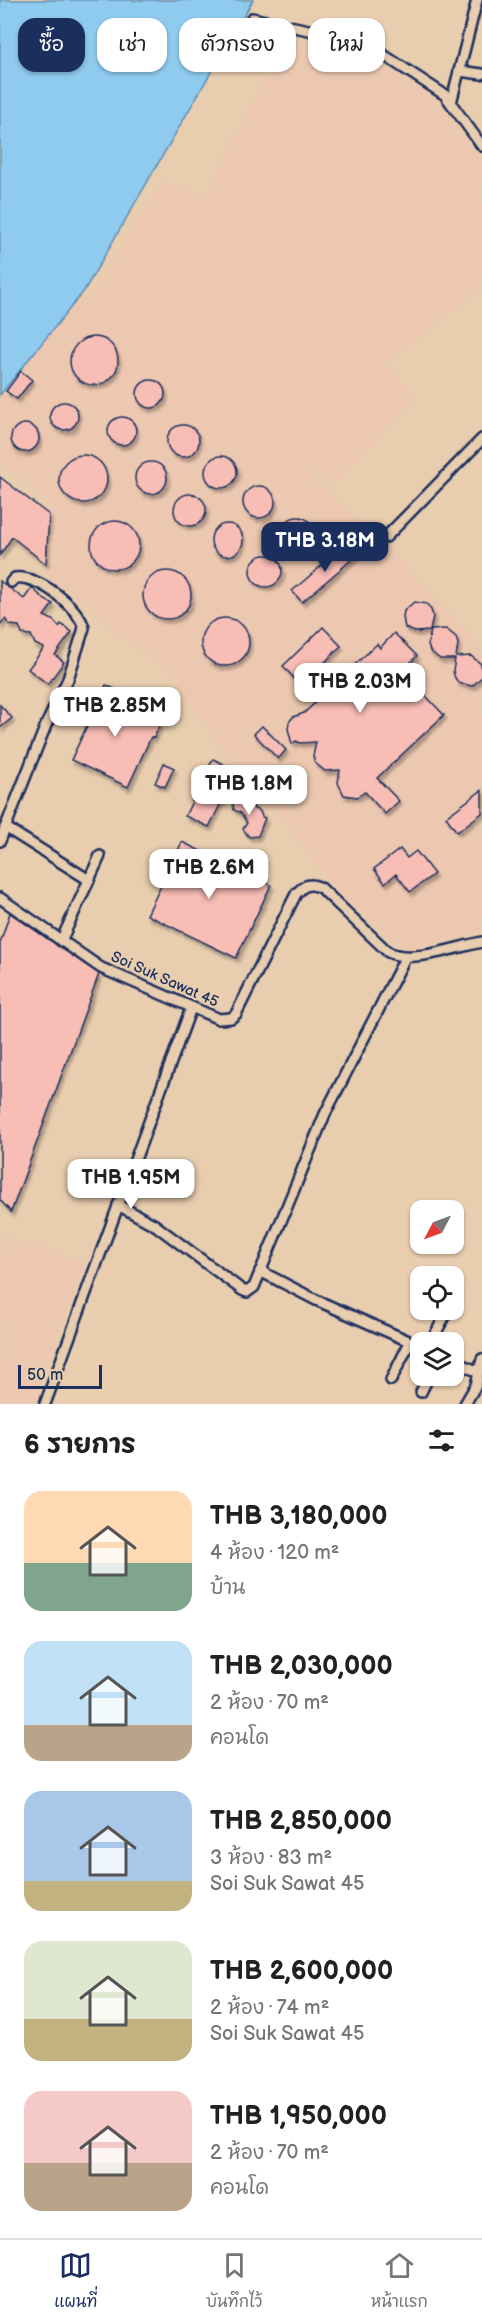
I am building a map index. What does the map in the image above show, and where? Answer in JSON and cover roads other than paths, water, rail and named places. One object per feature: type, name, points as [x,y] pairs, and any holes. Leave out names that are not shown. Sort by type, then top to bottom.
[{"type":"street","points":[[451,103],[477,0]]},
{"type":"street","points":[[296,27],[318,32],[378,52],[445,95],[482,146]]},
{"type":"street","points":[[459,71],[482,74]]},
{"type":"street","points":[[386,537],[482,439]]},
{"type":"street","points":[[0,841],[46,725],[68,679],[84,628],[76,611],[30,578],[22,577],[11,582]]},
{"type":"street","points":[[5,827],[89,880]]},
{"type":"street","points":[[61,941],[100,856]]},
{"type":"street","name":"Soi Suk Sawat 45","points":[[0,898],[101,968],[219,1019],[231,1018],[236,1014],[296,894],[307,885],[313,884],[321,888],[388,952],[405,958]]},
{"type":"street","points":[[118,1205],[155,1225],[242,1290],[247,1292],[254,1287],[325,1114],[405,958],[482,942]]},
{"type":"street","points":[[45,1404],[191,1008]]},
{"type":"street","points":[[260,1271],[316,1300],[410,1342],[391,1380]]},
{"type":"street","points":[[465,1404],[476,1385],[482,1359]]},
{"type":"street","points":[[464,1366],[479,1372]]},
{"type":"street","points":[[420,1392],[423,1386]]},
{"type":"water","points":[[0,0],[253,0],[243,18],[179,18],[179,72],[211,72],[84,291],[0,395]]}]
